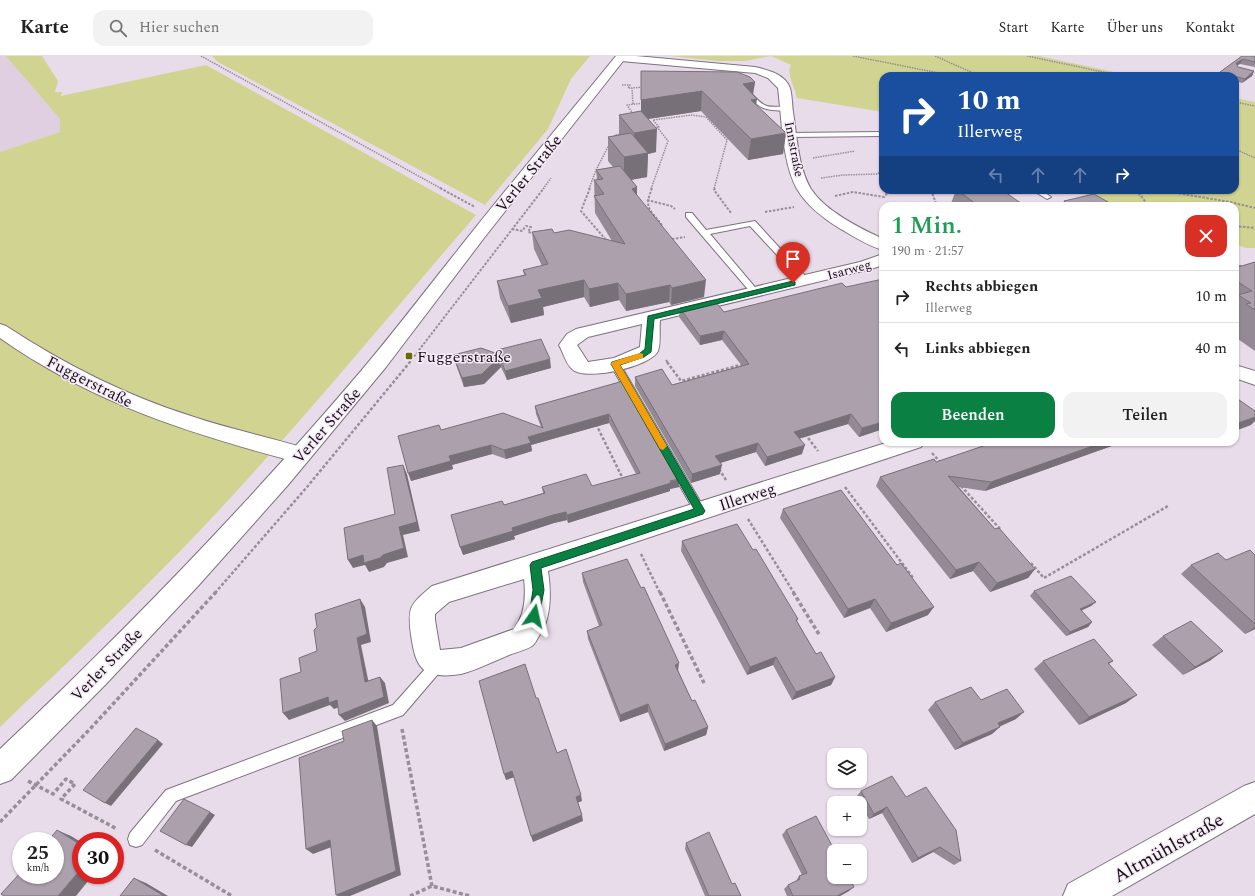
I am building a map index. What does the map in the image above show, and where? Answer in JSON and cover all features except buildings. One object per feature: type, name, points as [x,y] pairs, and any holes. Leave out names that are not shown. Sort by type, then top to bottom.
[{"type":"street","name":"Verler Straße","points":[[2,768],[122,648],[247,515],[300,455],[369,374],[492,216],[622,57]]},
{"type":"street","name":"Innstraße","points":[[622,57],[766,69],[780,81],[784,88],[794,158],[800,181],[805,190],[816,203],[847,226],[879,243]]},
{"type":"street","name":"Isarweg","points":[[649,350],[642,355],[615,364],[599,368],[587,368],[579,365],[568,345],[572,338],[582,333],[651,318],[865,266],[879,261]]},
{"type":"street","points":[[649,350],[651,318]]},
{"type":"street","name":"Fuggerstraße","points":[[0,330],[88,383],[126,401],[182,421],[300,455]]},
{"type":"street","points":[[1239,372],[1255,378]]},
{"type":"street","name":"Illerweg","points":[[439,663],[432,661],[428,655],[422,620],[423,609],[429,602],[441,594],[832,469],[917,446]]},
{"type":"street","points":[[439,663],[461,661],[523,637],[531,627],[537,604],[538,590],[535,565]]},
{"type":"street","name":"Altmühlstraße","points":[[1080,896],[1255,797]]},
{"type":"lane","points":[[742,90],[750,94],[760,105],[766,108],[787,109]]},
{"type":"lane","points":[[791,135],[879,134]]},
{"type":"lane","points":[[1042,194],[1047,197]]},
{"type":"lane","points":[[689,215],[755,292]]},
{"type":"lane","points":[[705,233],[752,223],[805,280]]},
{"type":"lane","points":[[615,364],[700,511]]},
{"type":"lane","points":[[136,839],[171,795],[398,710],[439,663]]},
{"type":"path","points":[[201,56],[492,216],[512,229],[522,231],[526,226],[531,226],[528,232],[536,234]]},
{"type":"path","points":[[853,56],[934,72]]},
{"type":"path","points":[[935,56],[971,72]]},
{"type":"path","points":[[1027,56],[1103,72]]},
{"type":"path","points":[[622,84],[630,85],[628,88],[645,87]]},
{"type":"path","points":[[632,88],[633,104]]},
{"type":"path","points":[[635,117],[627,105],[646,102]]},
{"type":"path","points":[[1239,103],[1255,106]]},
{"type":"path","points":[[648,120],[692,115],[706,117],[727,140],[714,187],[714,190],[721,202]]},
{"type":"path","points":[[653,120],[668,141],[668,147],[647,206],[664,228]]},
{"type":"path","points":[[652,127],[659,127]]},
{"type":"path","points":[[611,246],[581,210],[604,153],[615,135],[622,134]]},
{"type":"path","points":[[794,158],[815,158],[861,150]]},
{"type":"path","points":[[1239,151],[1255,158]]},
{"type":"path","points":[[800,181],[843,175],[878,174],[879,172]]},
{"type":"path","points":[[764,212],[816,203],[846,193],[859,193],[884,197],[887,194]]},
{"type":"path","points":[[1139,194],[1146,202]]},
{"type":"path","points":[[1182,194],[1230,202]]},
{"type":"path","points":[[648,200],[671,206],[677,212],[689,215]]},
{"type":"path","points":[[1239,204],[1255,208]]},
{"type":"path","points":[[1239,226],[1255,228]]},
{"type":"path","points":[[668,234],[677,245]]},
{"type":"path","points":[[1239,266],[1249,266]]},
{"type":"path","points":[[649,350],[665,358],[681,381],[747,363]]},
{"type":"path","points":[[596,424],[623,480]]},
{"type":"path","points":[[804,432],[914,580]]},
{"type":"path","points":[[922,446],[946,469]]},
{"type":"path","points":[[718,466],[820,636]]},
{"type":"path","points":[[956,480],[1003,532]]},
{"type":"path","points":[[1028,561],[1044,578],[1168,506]]},
{"type":"path","points":[[631,533],[704,683]]},
{"type":"path","points":[[398,710],[432,886]]},
{"type":"path","points":[[2,768],[53,794],[66,779],[75,784],[61,799],[136,839],[232,896]]},
{"type":"path","points":[[410,896],[432,886],[470,896]]},
{"type":"shaded area","points":[[0,56],[6,56],[60,119],[60,132],[0,152]]},
{"type":"green space","points":[[6,56],[42,56],[58,81],[55,92],[62,92],[61,96],[206,65],[476,215],[243,485],[131,600],[0,727],[0,152],[60,132],[60,119]]},
{"type":"green space","points":[[212,56],[590,56],[571,79],[548,129],[485,205],[218,62]]},
{"type":"green space","points":[[671,56],[771,56],[745,61],[717,61]]},
{"type":"green space","points":[[771,56],[1039,56],[1114,72],[879,72],[879,111],[797,98],[790,76],[791,65]]},
{"type":"green space","points":[[1239,99],[1255,102],[1255,248],[1246,248],[1239,245],[1239,202],[1108,202],[1084,194],[1239,194]]},
{"type":"slow traffic","points":[[640,356],[615,364],[663,446]]},
{"type":"place","name":"Fuggerstraße","points":[[409,356]]},
{"type":"route","points":[[534,616],[538,590],[535,565],[700,511],[615,364],[642,355],[649,350],[651,318],[719,300],[793,283]]}]
